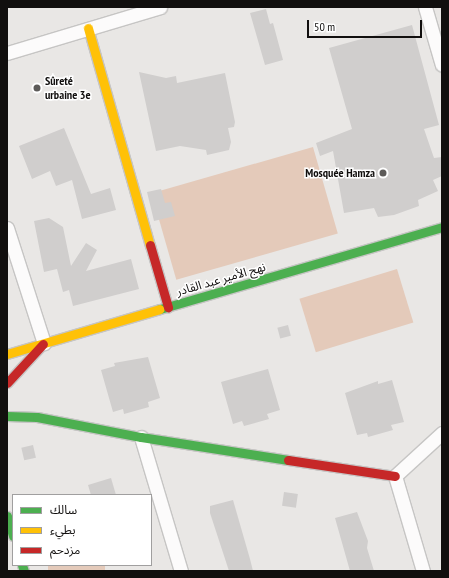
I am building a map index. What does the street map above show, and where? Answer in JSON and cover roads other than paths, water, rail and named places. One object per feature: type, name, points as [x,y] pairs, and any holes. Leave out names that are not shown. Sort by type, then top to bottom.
[{"type":"street","points":[[7,53],[160,7]]},
{"type":"street","points":[[425,7],[442,65]]},
{"type":"street","points":[[88,28],[168,307]]},
{"type":"street","name":"نهج الأمير عبد القادر","points":[[7,354],[442,227]]},
{"type":"street","points":[[7,228],[44,343],[7,383]]},
{"type":"street","points":[[7,416],[37,417],[141,437],[395,476]]},
{"type":"street","points":[[395,476],[442,433]]},
{"type":"street","points":[[141,437],[181,571]]},
{"type":"street","points":[[395,476],[423,571]]},
{"type":"street","points":[[7,516],[12,533]]},
{"type":"place","name":"Sûreté urbaine 3e","points":[[37,88]]},
{"type":"place","name":"Mosquée Hamza","points":[[383,173]]}]
